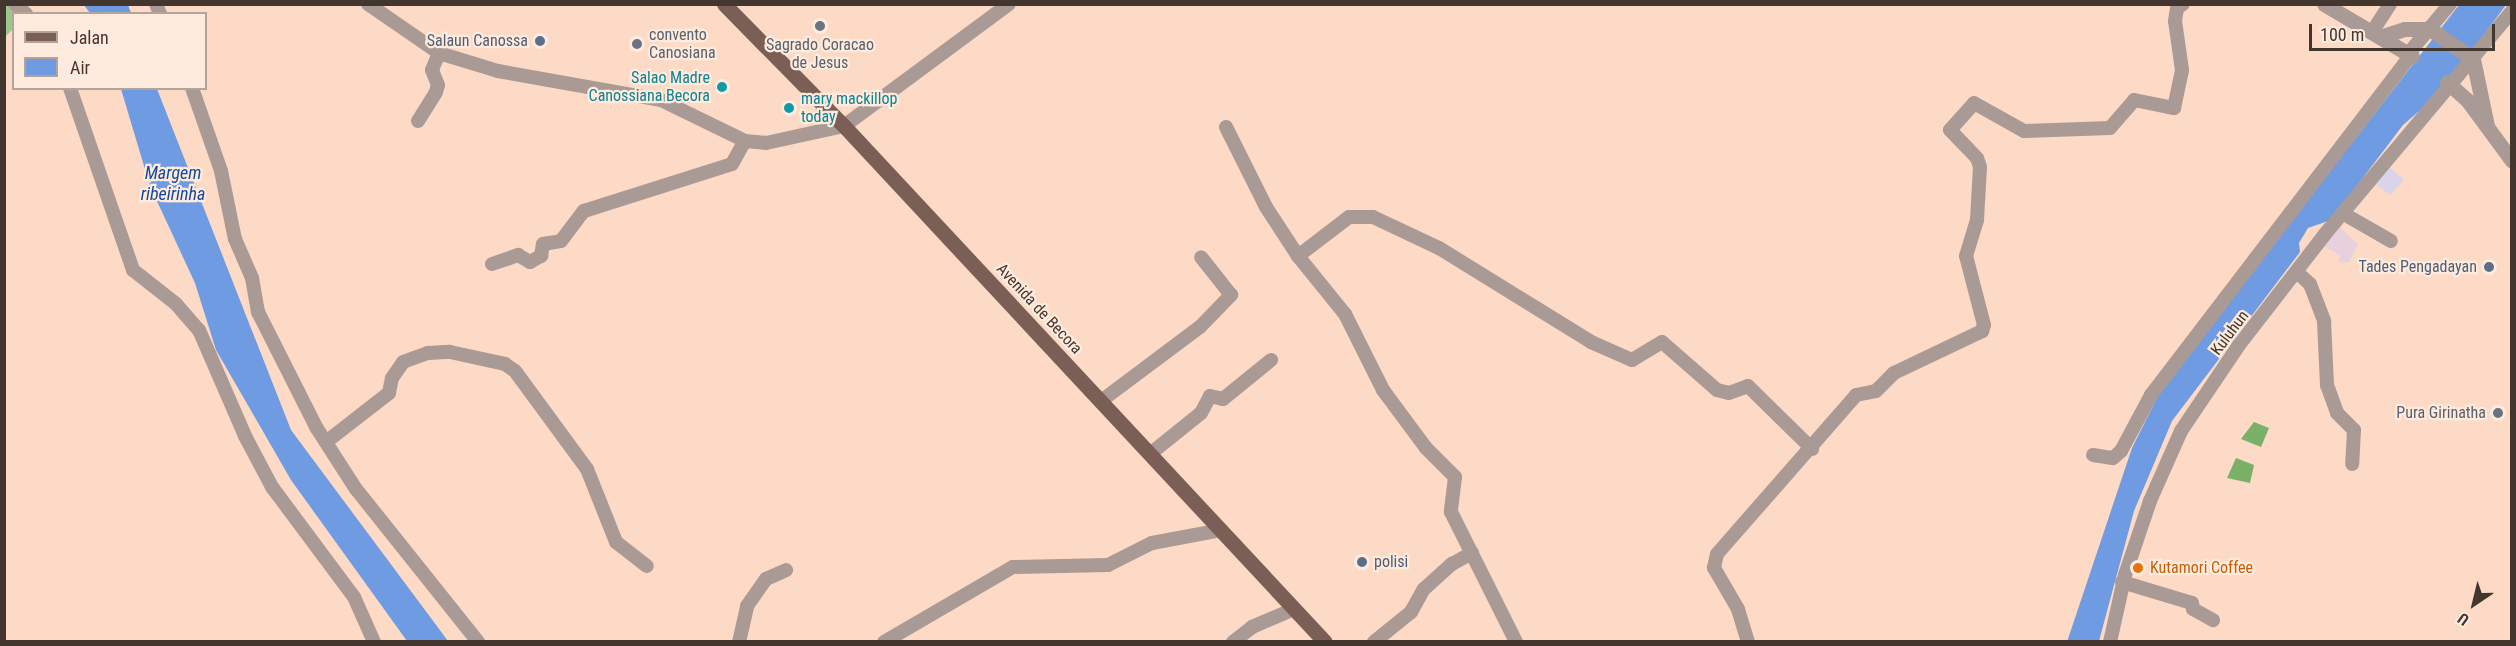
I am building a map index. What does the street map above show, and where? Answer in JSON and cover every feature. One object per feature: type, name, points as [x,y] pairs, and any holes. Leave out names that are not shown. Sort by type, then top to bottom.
[{"type":"main road","name":"Avenida de Becora","points":[[724,4],[844,126],[1325,642]]},
{"type":"street","points":[[368,4],[439,53],[498,71],[661,100],[745,141],[766,143],[844,126],[1009,4]]},
{"type":"street","points":[[1748,642],[1738,609],[1713,563],[1856,395],[1876,391],[1894,373],[1982,331],[1984,318],[1966,256],[1977,220],[1980,167],[1977,158],[1950,130],[1974,103],[2024,131],[2110,128],[2134,100],[2174,108],[2182,70],[2175,21],[2177,8],[2183,4]]},
{"type":"street","points":[[2324,4],[2410,55]]},
{"type":"street","points":[[2376,35],[2390,4]]},
{"type":"street","points":[[2093,455],[2113,458],[2121,451],[2151,395],[2401,73],[2410,55],[2432,30],[2450,4]]},
{"type":"street","name":"Kuluhun","points":[[2109,642],[2122,582],[2150,501],[2181,432],[2239,345],[2298,273],[2393,149],[2511,11]]},
{"type":"street","points":[[2376,35],[2405,29],[2432,30],[2472,58],[2487,126]]},
{"type":"street","points":[[418,121],[436,92],[438,85],[432,70],[439,53]]},
{"type":"street","points":[[2449,84],[2487,126],[2511,158]]},
{"type":"street","points":[[71,90],[133,270],[176,304],[199,330],[245,436],[272,487],[354,597],[374,642]]},
{"type":"street","points":[[193,90],[220,171],[235,239],[252,278],[258,312],[326,442],[356,489],[478,642]]},
{"type":"street","points":[[1226,126],[1266,207],[1298,256],[1345,314],[1383,390],[1426,448],[1455,477],[1451,512],[1516,642]]},
{"type":"street","points":[[492,264],[518,255],[530,262],[541,256],[543,244],[561,241],[584,211],[732,164],[745,141]]},
{"type":"street","points":[[2344,214],[2391,241]]},
{"type":"street","points":[[1298,256],[1349,217],[1373,217],[1439,248],[1602,346],[1632,360],[1662,342],[1717,390],[1729,393],[1748,386],[1812,449]]},
{"type":"street","points":[[1101,401],[1200,327],[1231,295],[1201,257]]},
{"type":"street","points":[[2298,273],[2310,284],[2324,321],[2327,385],[2337,412],[2354,430],[2352,464]]},
{"type":"street","points":[[326,442],[389,393],[392,378],[403,363],[428,353],[450,352],[505,364],[515,371],[587,469],[616,542],[647,566]]},
{"type":"street","points":[[1150,454],[1201,412],[1210,396],[1223,399],[1271,360]]},
{"type":"street","points":[[884,642],[1013,567],[1108,565],[1152,543],[1221,530]]},
{"type":"street","points":[[1374,642],[1411,612],[1424,589],[1452,564],[1472,553]]},
{"type":"street","points":[[739,642],[747,606],[766,579],[786,570]]},
{"type":"street","points":[[2122,582],[2192,603],[2193,609],[2212,620]]},
{"type":"street","points":[[1233,642],[1252,627],[1294,609]]},
{"type":"shaded area","points":[[2388,166],[2404,180],[2390,195],[2370,180]]},
{"type":"shaded area","points":[[2337,225],[2358,244],[2349,262],[2341,263],[2338,260],[2341,256],[2324,246]]},
{"type":"green space","points":[[5,5],[19,5],[20,12],[12,12],[12,30],[5,37]]},
{"type":"green space","points":[[2254,422],[2269,428],[2261,447],[2241,439]]},
{"type":"green space","points":[[2236,458],[2254,465],[2250,483],[2227,478]]},
{"type":"water","points":[[84,5],[128,5],[131,12],[89,12]]},
{"type":"water","points":[[2459,5],[2506,5],[2440,93],[2403,125],[2331,220],[2308,228],[2299,243],[2300,252],[2172,421],[2134,511],[2099,641],[2067,642],[2132,448],[2162,388]]},
{"type":"water","name":"Margem ribeirinha","points":[[121,90],[157,90],[291,430],[448,641],[407,641],[291,480],[216,350],[195,283],[150,186]]},
{"type":"place","name":"Sagrado Coracao de Jesus","points":[[820,26]]},
{"type":"place","name":"Salaun Canossa","points":[[540,41]]},
{"type":"place","name":"convento Canosiana","points":[[637,44]]},
{"type":"place","name":"Salao Madre Canossiana Becora","points":[[722,87]]},
{"type":"place","name":"mary mackillop today","points":[[789,108]]},
{"type":"place","name":"Tades Pengadayan","points":[[2489,267]]},
{"type":"place","name":"Pura Girinatha","points":[[2498,413]]},
{"type":"place","name":"polisi","points":[[1362,562]]},
{"type":"place","name":"Kutamori Coffee","points":[[2138,568]]}]
